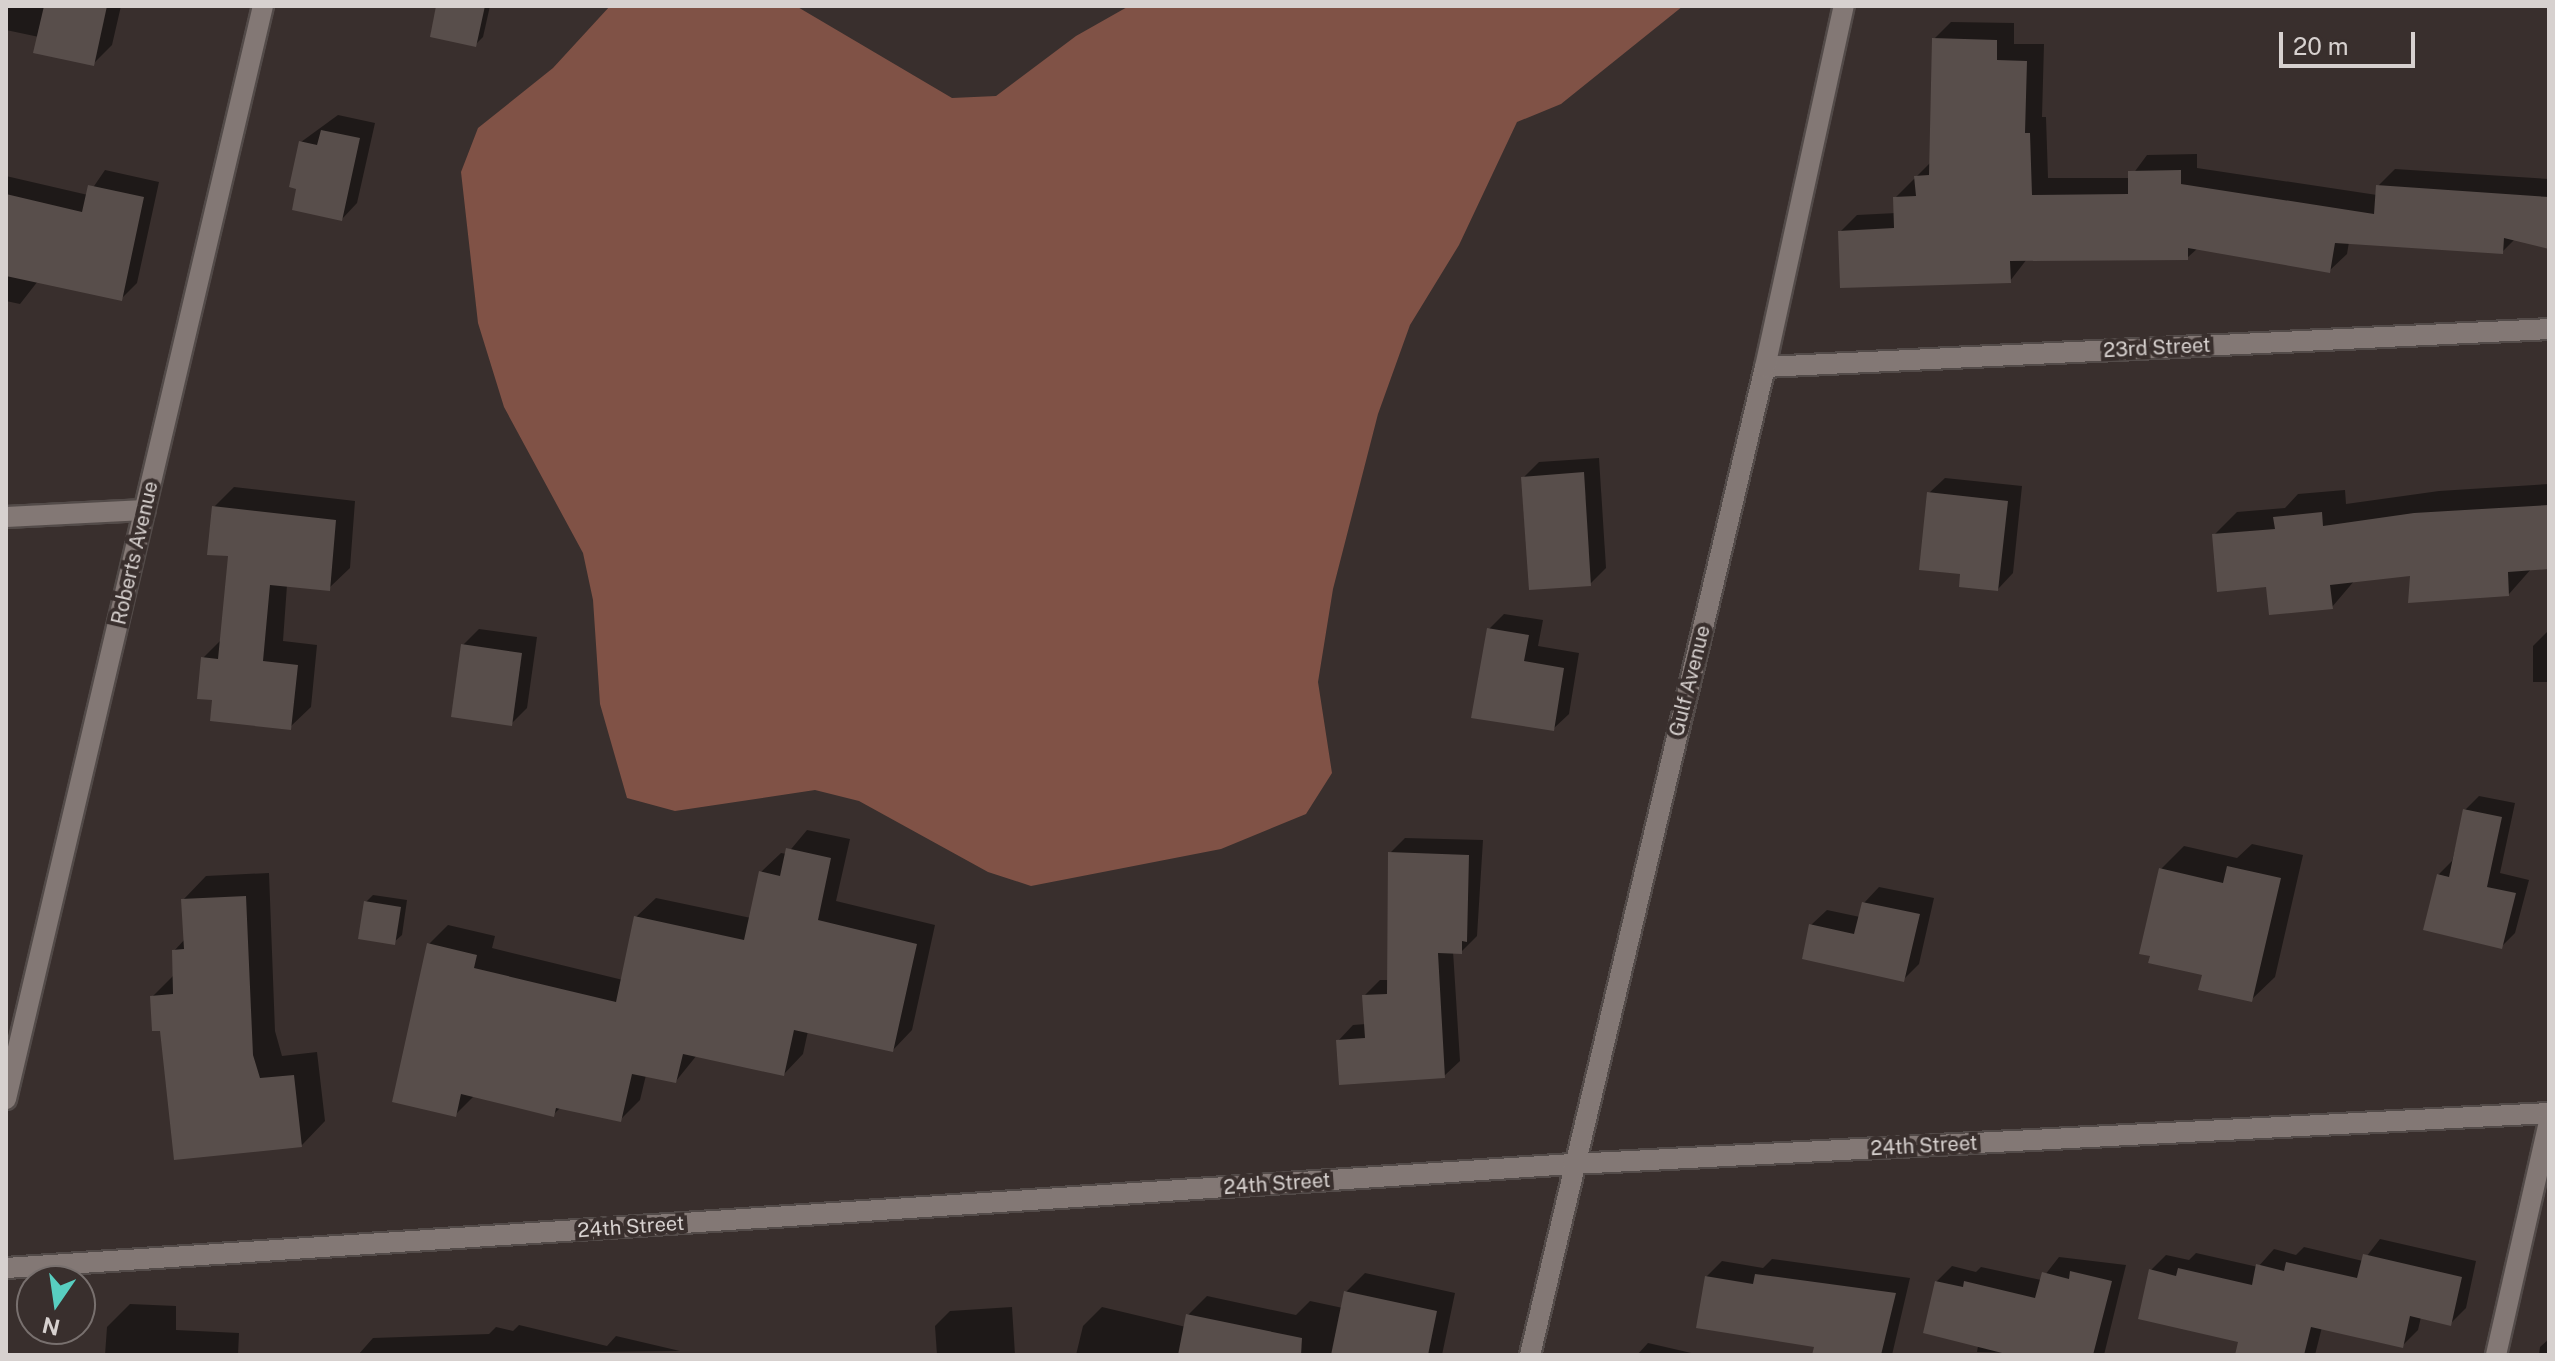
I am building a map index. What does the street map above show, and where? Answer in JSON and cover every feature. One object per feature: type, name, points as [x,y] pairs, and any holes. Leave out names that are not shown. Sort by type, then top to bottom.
[{"type":"street","name":"Roberts Avenue","points":[[6,1099],[263,6]]},
{"type":"street","name":"Gulf Avenue","points":[[1530,1355],[1765,367],[1844,6]]},
{"type":"street","name":"23rd Street","points":[[1765,367],[2549,329]]},
{"type":"street","points":[[6,517],[145,510]]},
{"type":"street","name":"24th Street","points":[[6,1268],[1573,1164],[2549,1113]]},
{"type":"street","points":[[2496,1355],[2549,1122]]},
{"type":"shaded area","points":[[610,6],[796,6],[952,98],[996,96],[1076,36],[1129,6],[1683,6],[1561,104],[1517,122],[1459,245],[1410,325],[1378,414],[1333,589],[1318,682],[1332,773],[1306,814],[1221,849],[1031,886],[988,872],[859,801],[815,790],[675,811],[627,798],[600,704],[593,600],[583,553],[504,407],[478,323],[461,172],[478,128],[553,68]]},
{"type":"building","points":[[44,6],[107,6],[94,66],[33,53]]},
{"type":"building","points":[[436,6],[485,6],[476,47],[430,37]]},
{"type":"building","points":[[1932,38],[1997,40],[1997,60],[2027,61],[2025,133],[2030,133],[2032,195],[2128,194],[2128,171],[2181,170],[2181,184],[2374,214],[2376,185],[2549,197],[2549,249],[2504,238],[2503,254],[2335,243],[2330,273],[2188,248],[2188,260],[2010,261],[2011,283],[1840,288],[1838,231],[1894,228],[1893,197],[1916,196],[1914,176],[1929,175]]},
{"type":"building","points":[[321,130],[360,138],[342,221],[292,210],[296,189],[289,187],[299,141],[317,145]]},
{"type":"building","points":[[88,185],[144,197],[122,301],[6,276],[6,194],[82,212]]},
{"type":"building","points":[[1584,472],[1591,586],[1529,590],[1521,477]]},
{"type":"building","points":[[1927,492],[2008,501],[1998,591],[1959,587],[1960,574],[1919,570]]},
{"type":"building","points":[[2549,505],[2549,569],[2508,572],[2509,596],[2408,603],[2410,576],[2330,585],[2333,609],[2269,615],[2266,587],[2217,592],[2212,534],[2275,529],[2273,517],[2322,512],[2323,526],[2414,513]]},
{"type":"building","points":[[212,506],[336,520],[330,591],[270,585],[263,661],[298,665],[291,730],[210,721],[212,700],[197,699],[201,657],[218,659],[228,556],[207,555]]},
{"type":"building","points":[[1487,628],[1529,635],[1524,661],[1564,668],[1554,731],[1471,718]]},
{"type":"building","points":[[461,644],[522,653],[512,726],[451,717]]},
{"type":"building","points":[[2463,809],[2502,817],[2487,887],[2516,893],[2502,949],[2423,930],[2437,874],[2449,877]]},
{"type":"building","points":[[786,848],[831,858],[818,920],[917,944],[893,1052],[794,1030],[784,1076],[683,1054],[676,1083],[632,1074],[621,1122],[556,1108],[554,1117],[461,1094],[456,1117],[392,1102],[427,943],[477,955],[474,968],[616,1002],[634,916],[744,940],[759,871],[780,876]]},
{"type":"building","points":[[1388,852],[1469,855],[1467,942],[1462,941],[1462,954],[1438,953],[1445,1078],[1339,1085],[1336,1040],[1365,1038],[1362,995],[1387,994]]},
{"type":"building","points":[[2227,866],[2281,878],[2252,1002],[2198,990],[2202,975],[2148,963],[2150,956],[2139,954],[2159,868],[2223,883]]},
{"type":"building","points":[[246,896],[253,1055],[260,1078],[294,1075],[302,1147],[174,1160],[160,1031],[152,1031],[150,996],[173,994],[172,950],[184,949],[181,899]]},
{"type":"building","points":[[364,901],[401,907],[395,945],[358,939]]},
{"type":"building","points":[[1862,902],[1920,914],[1904,982],[1802,959],[1809,924],[1854,934]]},
{"type":"building","points":[[2363,1254],[2462,1277],[2451,1326],[2410,1316],[2403,1348],[2311,1327],[2304,1355],[2235,1355],[2238,1342],[2138,1319],[2149,1269],[2176,1276],[2178,1268],[2252,1285],[2256,1264],[2284,1271],[2286,1262],[2357,1278]]},
{"type":"building","points":[[2070,1271],[2112,1281],[2093,1355],[2010,1355],[1923,1333],[1935,1281],[1963,1287],[1964,1281],[2035,1298],[2042,1272],[2069,1279]]},
{"type":"building","points":[[1755,1274],[1896,1293],[1881,1355],[1812,1355],[1814,1347],[1696,1328],[1705,1276],[1753,1284]]},
{"type":"building","points":[[1344,1291],[1437,1311],[1428,1355],[1331,1355]]},
{"type":"building","points":[[1186,1314],[1302,1338],[1301,1355],[1178,1355]]}]
